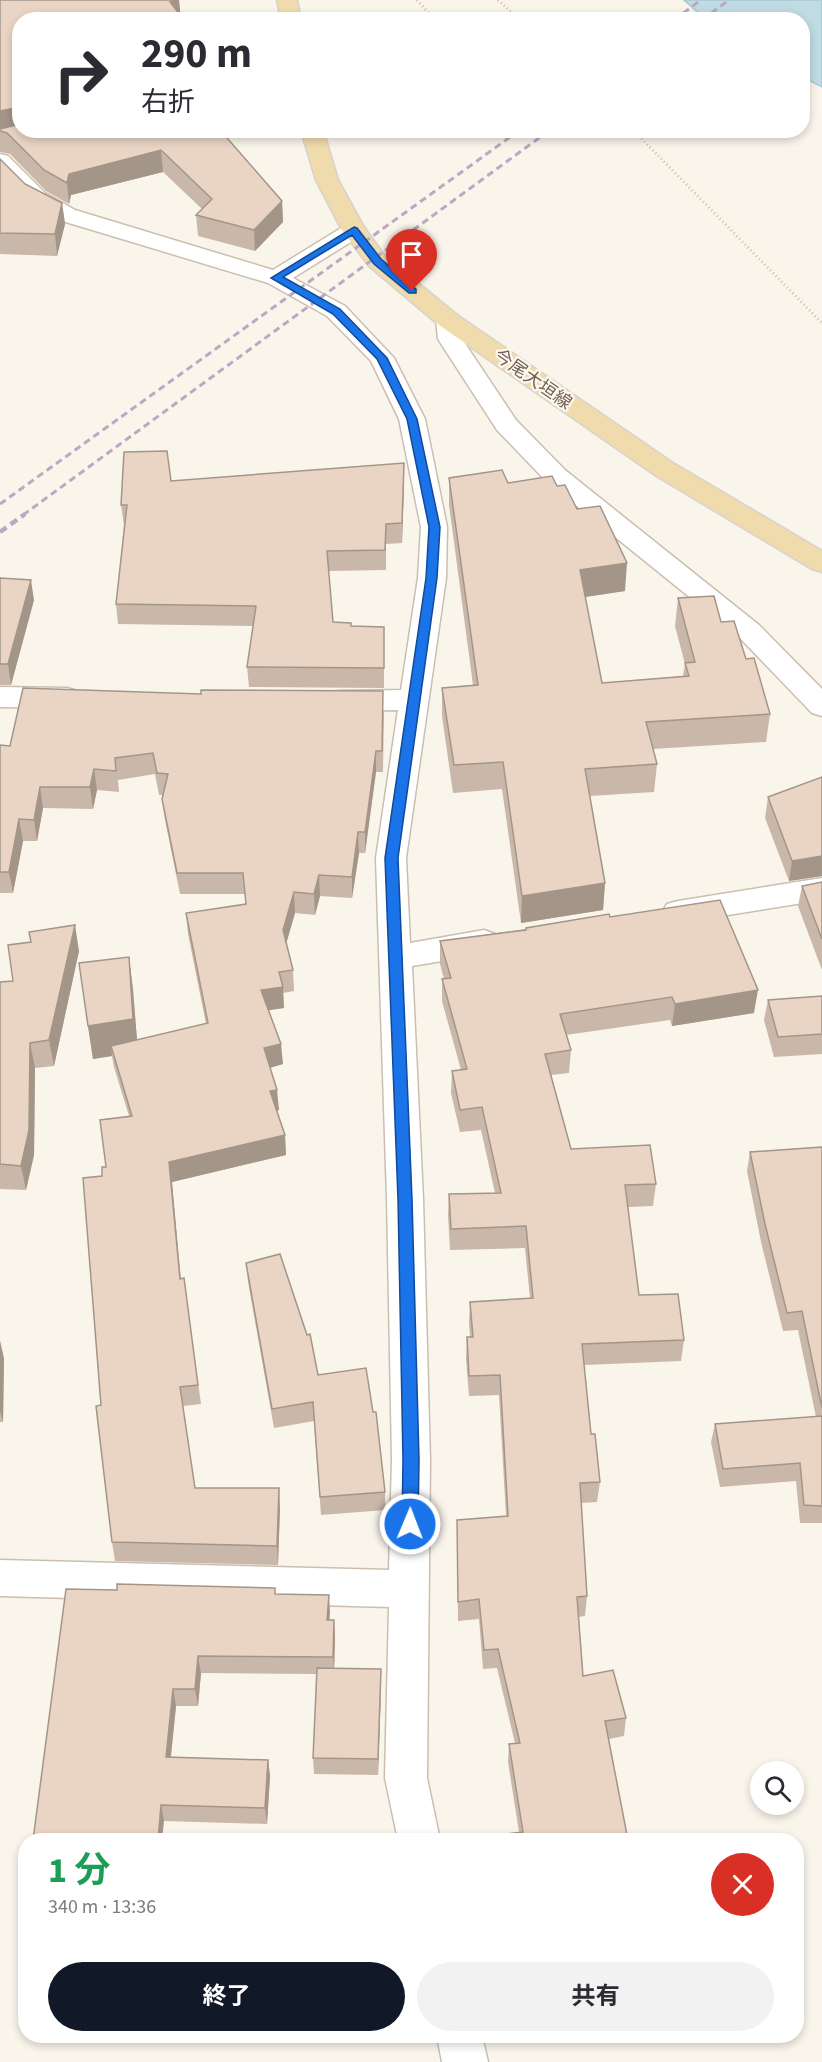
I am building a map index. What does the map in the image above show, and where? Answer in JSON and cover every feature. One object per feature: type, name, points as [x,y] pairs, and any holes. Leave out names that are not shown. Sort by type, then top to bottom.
[{"type":"main road","name":"今尾大垣線","points":[[314,138],[327,180],[354,230],[377,261],[448,320],[664,469],[822,563]]},
{"type":"street","points":[[0,161],[37,198],[67,215],[276,278],[336,311],[382,358],[412,419],[434,527],[432,578],[391,858],[405,1199],[411,1424],[406,1778],[418,1833]]},
{"type":"street","points":[[276,278],[354,230]]},
{"type":"street","points":[[448,320],[450,339],[514,434],[556,476],[750,631],[822,706]]},
{"type":"street","points":[[0,697],[88,698]]},
{"type":"street","points":[[309,700],[390,701],[414,698]]},
{"type":"street","points":[[649,916],[822,889]]},
{"type":"street","points":[[394,957],[510,938]]},
{"type":"street","points":[[0,1578],[409,1589]]},
{"type":"street","points":[[461,2043],[465,2062]]},
{"type":"path","points":[[417,0],[428,12]]},
{"type":"path","points":[[498,0],[511,12]]},
{"type":"path","points":[[641,138],[822,323]]},
{"type":"water","points":[[684,0],[822,0],[822,87],[810,81],[810,12],[697,12]]},
{"type":"building","points":[[0,0],[179,0],[170,2],[178,12],[12,12],[12,109],[0,111]]},
{"type":"building","points":[[12,126],[12,138],[0,131],[0,129]]},
{"type":"building","points":[[12,138],[227,138],[282,201],[254,230],[196,215],[212,199],[161,150],[69,174],[67,183],[44,170]]},
{"type":"building","points":[[0,159],[25,184],[62,203],[55,234],[0,233]]},
{"type":"building","points":[[167,451],[171,481],[404,463],[402,523],[386,524],[385,550],[327,551],[333,622],[351,623],[351,626],[384,627],[384,668],[247,667],[256,606],[116,604],[127,505],[121,505],[124,452]]},
{"type":"building","points":[[502,470],[508,483],[552,476],[557,486],[565,485],[577,509],[600,506],[627,563],[580,570],[602,683],[689,676],[685,663],[695,662],[678,598],[714,596],[721,622],[734,621],[746,659],[754,658],[770,714],[646,722],[657,764],[585,769],[605,883],[522,896],[503,762],[454,765],[442,688],[478,685],[449,478]]},
{"type":"building","points":[[0,578],[31,580],[8,664],[0,664]]},
{"type":"building","points":[[23,688],[201,694],[201,690],[383,691],[382,751],[376,751],[365,832],[358,832],[352,877],[319,875],[314,894],[294,892],[283,930],[293,970],[279,972],[283,987],[261,990],[281,1044],[264,1048],[277,1090],[270,1091],[285,1135],[169,1162],[180,1279],[184,1278],[198,1385],[180,1387],[195,1488],[279,1488],[277,1546],[112,1542],[96,1406],[101,1405],[83,1178],[102,1176],[102,1167],[106,1167],[100,1120],[132,1116],[111,1046],[208,1023],[186,913],[246,904],[243,873],[177,873],[162,799],[168,774],[157,773],[153,753],[115,758],[116,771],[94,769],[90,787],[40,787],[34,820],[19,819],[9,872],[0,872],[0,745],[10,746]]},
{"type":"building","points":[[822,777],[822,856],[792,861],[768,797]]},
{"type":"building","points":[[822,882],[822,939],[802,886]]},
{"type":"building","points":[[720,900],[758,990],[675,1004],[672,997],[560,1014],[571,1050],[545,1054],[571,1149],[650,1145],[656,1184],[625,1185],[639,1295],[678,1294],[684,1340],[582,1344],[591,1434],[595,1434],[600,1482],[580,1483],[587,1596],[577,1597],[583,1676],[613,1670],[626,1718],[605,1721],[627,1833],[514,1833],[523,1832],[509,1744],[520,1743],[498,1649],[484,1650],[479,1599],[458,1602],[457,1520],[508,1516],[500,1375],[469,1376],[467,1337],[473,1337],[470,1302],[533,1298],[526,1226],[451,1229],[449,1194],[501,1193],[482,1107],[460,1110],[452,1071],[467,1069],[442,979],[451,978],[440,941],[526,930],[526,928],[609,914],[610,917]]},
{"type":"building","points":[[75,925],[49,1040],[30,1043],[29,1130],[21,1166],[0,1164],[0,982],[13,981],[8,945],[31,942],[29,932]]},
{"type":"building","points":[[129,957],[133,1019],[88,1026],[79,963]]},
{"type":"building","points":[[822,996],[822,1034],[778,1037],[768,1000]]},
{"type":"building","points":[[822,1147],[822,1408],[802,1311],[787,1313],[750,1152]]},
{"type":"building","points":[[280,1254],[307,1335],[310,1334],[318,1375],[366,1368],[373,1412],[376,1412],[385,1492],[320,1497],[313,1402],[272,1409],[246,1263]]},
{"type":"building","points":[[822,1416],[822,1506],[804,1505],[800,1463],[723,1469],[715,1424]]},
{"type":"building","points":[[117,1584],[275,1588],[275,1594],[329,1595],[327,1620],[334,1620],[333,1657],[198,1656],[195,1689],[173,1689],[166,1757],[268,1760],[265,1808],[161,1805],[159,1833],[34,1833],[66,1589],[117,1590]]},
{"type":"building","points":[[317,1668],[381,1669],[378,1759],[313,1758]]},
{"type":"railway","points":[[685,12],[701,0]]},
{"type":"railway","points":[[713,12],[729,0]]},
{"type":"railway","points":[[0,504],[509,138]]},
{"type":"railway","points":[[23,515],[539,138]]},
{"type":"railway","points":[[0,532],[25,514]]},
{"type":"route","points":[[410,1524],[411,1460],[405,1199],[391,858],[432,578],[434,527],[412,419],[382,358],[336,311],[276,278],[354,230],[377,261],[412,291]]}]
